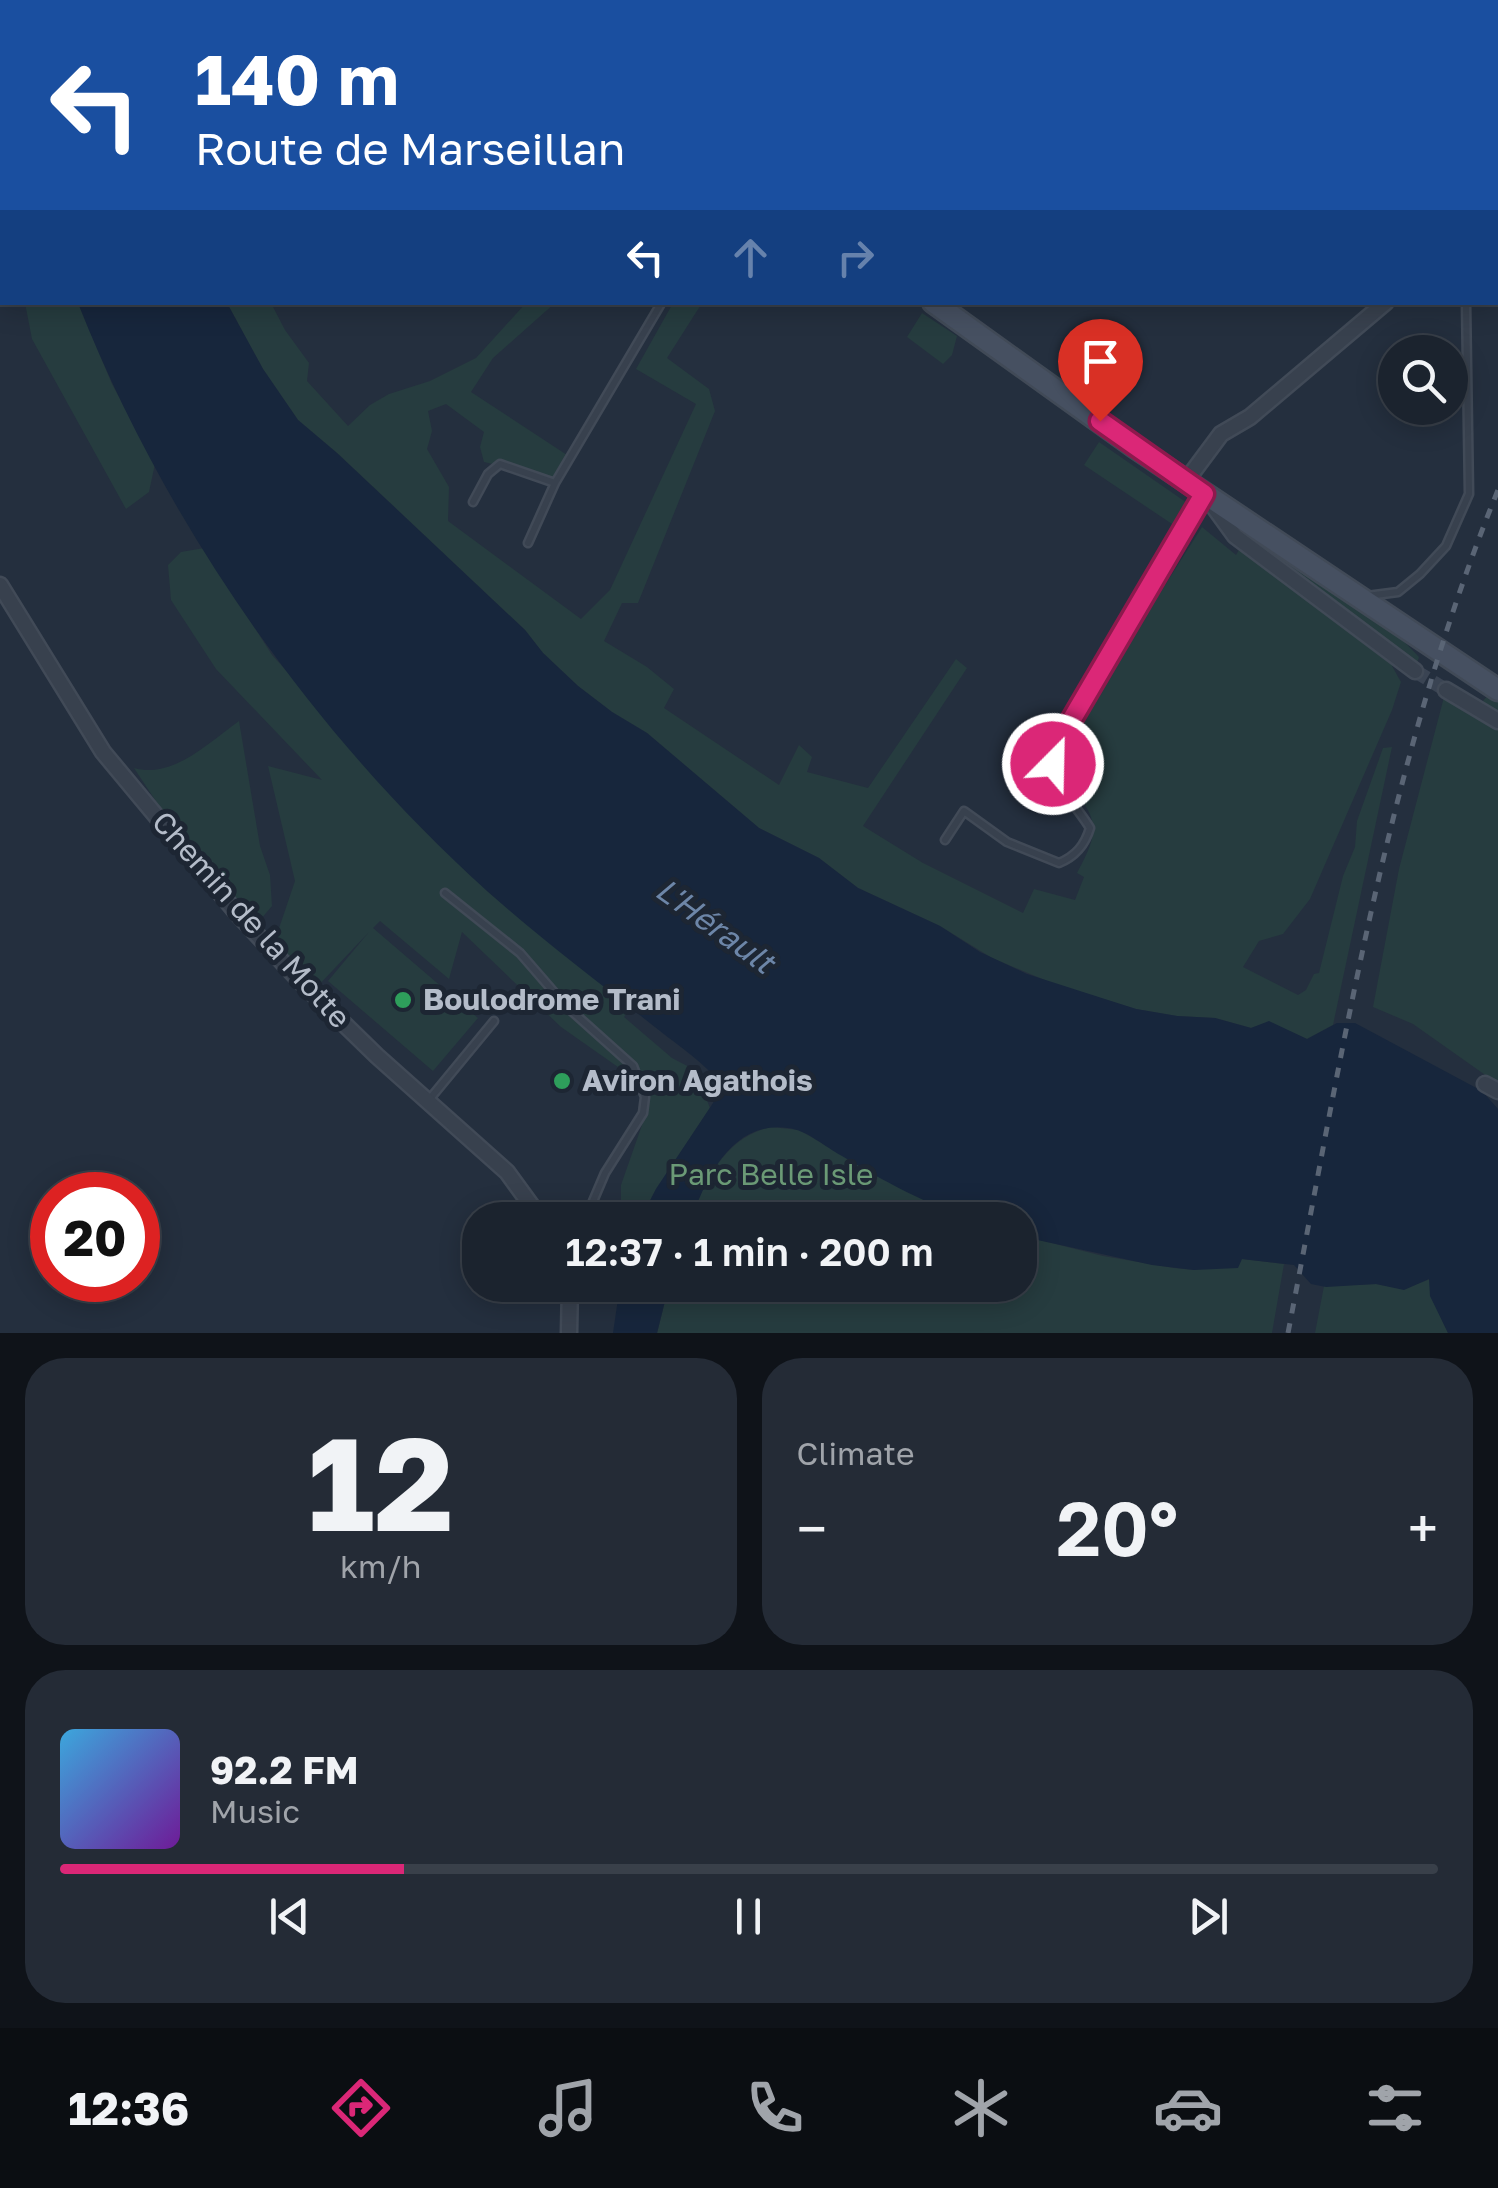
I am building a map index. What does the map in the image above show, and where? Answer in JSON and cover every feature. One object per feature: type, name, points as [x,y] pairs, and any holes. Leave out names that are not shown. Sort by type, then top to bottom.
[{"type":"main road","points":[[937,305],[1204,494],[1498,690]]},
{"type":"street","points":[[1186,481],[1221,434],[1250,417],[1382,305]]},
{"type":"street","points":[[1204,494],[1235,536],[1415,671]]},
{"type":"street","name":"Chemin de la Motte","points":[[0,586],[103,752],[125,780],[300,982],[507,1172],[529,1202]]},
{"type":"street","points":[[1446,690],[1498,720]]},
{"type":"street","points":[[570,1302],[570,1333]]},
{"type":"lane","points":[[528,543],[555,483],[660,305]]},
{"type":"lane","points":[[1361,598],[1398,592],[1420,574],[1446,546],[1470,494],[1466,305]]},
{"type":"lane","points":[[473,502],[488,474],[500,464],[555,483]]},
{"type":"lane","points":[[945,840],[964,811],[1007,842],[1059,863],[1086,842],[1090,828],[1060,783],[1052,748],[1204,494]]},
{"type":"lane","points":[[445,893],[520,954],[566,1006],[632,1066],[645,1097],[643,1113],[605,1173],[593,1202]]},
{"type":"lane","points":[[428,1102],[494,1021]]},
{"type":"green space","points":[[25,305],[79,305],[112,384],[155,464],[149,492],[126,509],[32,339]]},
{"type":"green space","points":[[228,305],[272,305],[309,363],[307,381],[348,426],[370,405],[389,394],[430,381],[476,358],[524,305],[553,305],[493,358],[471,392],[567,455],[548,484],[519,470],[484,462],[480,447],[484,432],[446,404],[428,411],[432,431],[427,449],[449,487],[448,521],[581,619],[610,590],[696,404],[636,369],[672,305],[701,305],[667,358],[709,389],[715,411],[638,603],[622,603],[604,641],[674,689],[664,708],[779,785],[799,745],[812,757],[807,772],[868,788],[956,659],[967,668],[863,826],[923,863],[1023,913],[1034,889],[1075,900],[1084,877],[1077,873],[1090,845],[1093,827],[1091,816],[1064,772],[1063,745],[1202,527],[1236,555],[1250,531],[1387,624],[1419,657],[1417,663],[1392,666],[1401,682],[1392,710],[1310,899],[1283,934],[1259,941],[1243,967],[1298,995],[1319,973],[1343,876],[1355,847],[1357,821],[1383,748],[1392,747],[1333,1025],[1307,1039],[1269,1022],[1251,1028],[1215,1018],[1136,1009],[1054,984],[992,958],[940,926],[858,888],[819,858],[759,828],[647,733],[578,686],[525,630],[298,420],[263,369]]},
{"type":"green space","points":[[922,313],[957,336],[952,355],[943,364],[907,337]]},
{"type":"green space","points":[[1099,442],[1190,505],[1178,528],[1084,465]]},
{"type":"green space","points":[[204,548],[272,655],[487,891],[631,1008],[624,1017],[672,1058],[695,1070],[710,1108],[649,1202],[621,1202],[621,1185],[649,1105],[635,1079],[561,1027],[462,932],[449,979],[380,921],[373,928],[478,1018],[433,1071],[328,981],[369,932],[316,988],[273,946],[295,881],[268,766],[322,780],[216,669],[171,600],[168,565],[181,552]]},
{"type":"green space","points":[[1491,692],[1498,697],[1498,1084],[1413,1024],[1373,1007],[1399,869],[1444,697],[1472,713]]},
{"type":"green space","points":[[239,721],[260,846],[270,875],[272,906],[255,926],[169,821],[134,768],[148,770],[176,764]]},
{"type":"green space","name":"Parc Belle Isle","points":[[771,1127],[799,1130],[896,1185],[936,1202],[698,1202],[719,1162],[755,1132]]},
{"type":"green space","points":[[1037,1239],[1103,1256],[1194,1270],[1242,1259],[1284,1264],[1272,1333],[657,1333],[665,1302],[1037,1302]]},
{"type":"green space","points":[[1430,1279],[1448,1333],[1315,1333],[1324,1286],[1376,1284],[1404,1289]]},
{"type":"water","name":"L'Hérault","points":[[79,305],[228,305],[263,369],[298,420],[525,630],[578,686],[647,733],[759,828],[819,858],[858,888],[940,926],[980,952],[1027,974],[1136,1009],[1215,1018],[1251,1028],[1269,1021],[1307,1039],[1337,1023],[1355,1023],[1482,1091],[1498,1109],[1498,1333],[1448,1333],[1430,1296],[1429,1279],[1404,1290],[1376,1284],[1326,1287],[1311,1284],[1294,1265],[1242,1259],[1238,1268],[1194,1270],[1152,1265],[1037,1240],[1037,1202],[929,1202],[795,1129],[769,1128],[737,1142],[714,1170],[698,1202],[649,1202],[713,1103],[717,1093],[715,1077],[486,890],[360,762],[249,619],[154,465],[113,385]]},
{"type":"water","points":[[618,1302],[665,1302],[657,1333],[613,1333]]},
{"type":"tunnel","points":[[1415,671],[1446,690]]},
{"type":"railway","points":[[1288,1333],[1372,906],[1398,800],[1460,592],[1498,490]]},
{"type":"place","name":"Boulodrome Trani","points":[[403,1000]]},
{"type":"place","name":"Aviron Agathois","points":[[562,1081]]},
{"type":"route","points":[[1053,764],[1052,748],[1204,494],[1100,421]]}]
